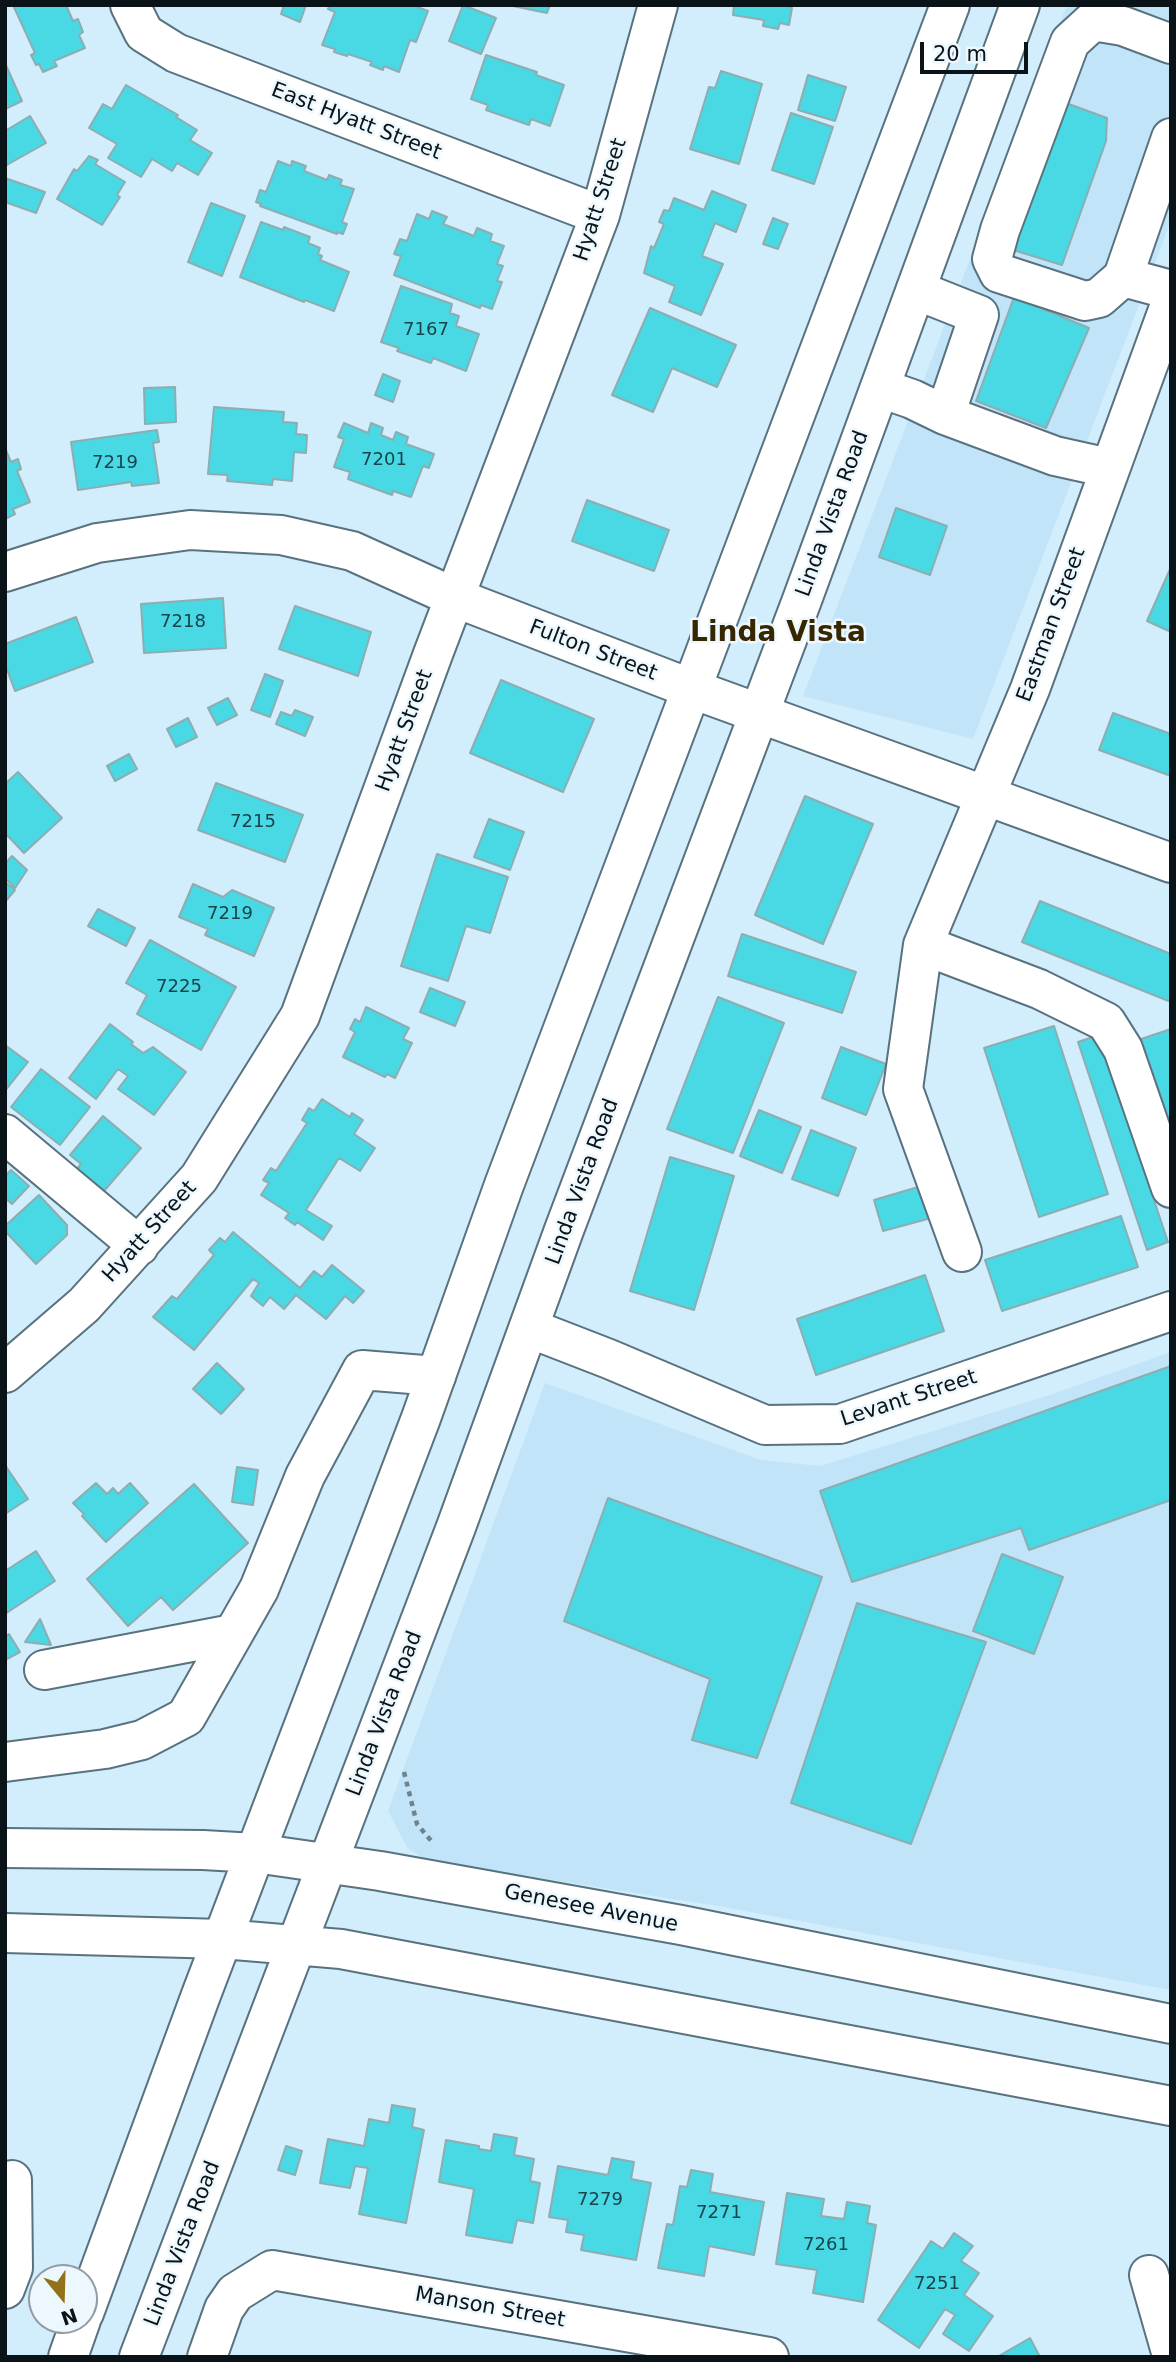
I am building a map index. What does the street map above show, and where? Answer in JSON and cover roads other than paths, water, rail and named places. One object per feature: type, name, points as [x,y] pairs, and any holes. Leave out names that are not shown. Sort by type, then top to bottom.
[{"type":"main road","name":"East Hyatt Street","points":[[130,5],[145,33],[176,53],[600,215]]},
{"type":"main road","name":"Hyatt Street","points":[[5,1373],[84,1305],[199,1178],[300,1016],[433,654],[600,215],[658,5]]},
{"type":"main road","points":[[98,2274],[436,1376],[509,1172],[950,5]]},
{"type":"main road","name":"Linda Vista Road","points":[[139,2357],[456,1527],[1020,5]]},
{"type":"main road","points":[[1171,44],[1123,26],[1093,22],[1070,42],[1000,230],[992,260],[999,273],[1085,301],[1099,299],[1123,277],[1171,138]]},
{"type":"main road","points":[[1123,277],[1171,290]]},
{"type":"main road","points":[[916,290],[979,315],[945,415]]},
{"type":"main road","name":"Eastman Street","points":[[962,1252],[904,1089],[923,945],[1030,689],[1171,302]]},
{"type":"main road","points":[[880,388],[1055,456],[1109,468]]},
{"type":"main road","name":"Fulton Street","points":[[5,572],[97,543],[190,530],[281,535],[352,551],[456,597],[692,689],[1171,863]]},
{"type":"main road","points":[[923,945],[1039,989],[1106,1022],[1123,1049],[1171,1188]]},
{"type":"main road","points":[[5,1134],[139,1245]]},
{"type":"main road","name":"Levant Street","points":[[529,1328],[765,1425],[840,1424],[1171,1311]]},
{"type":"main road","points":[[5,1762],[105,1749],[142,1740],[186,1717],[259,1589],[305,1476],[362,1370],[436,1376]]},
{"type":"main road","points":[[44,1670],[233,1634]]},
{"type":"main road","name":"Genesee Avenue","points":[[5,1847],[203,1850],[256,1853],[327,1863],[471,1886],[668,1923],[1171,2024]]},
{"type":"main road","points":[[5,1933],[223,1939],[298,1944],[368,1954],[1171,2106]]},
{"type":"main road","points":[[5,2289],[13,2268],[12,2180]]},
{"type":"main road","name":"Manson Street","points":[[207,2357],[224,2309],[235,2292],[272,2270],[769,2357]]},
{"type":"main road","points":[[1149,2275],[1171,2352]]},
{"type":"main road","points":[[68,2357],[76,2334]]},
{"type":"district","name":"Linda Vista","points":[[778,634]]}]
